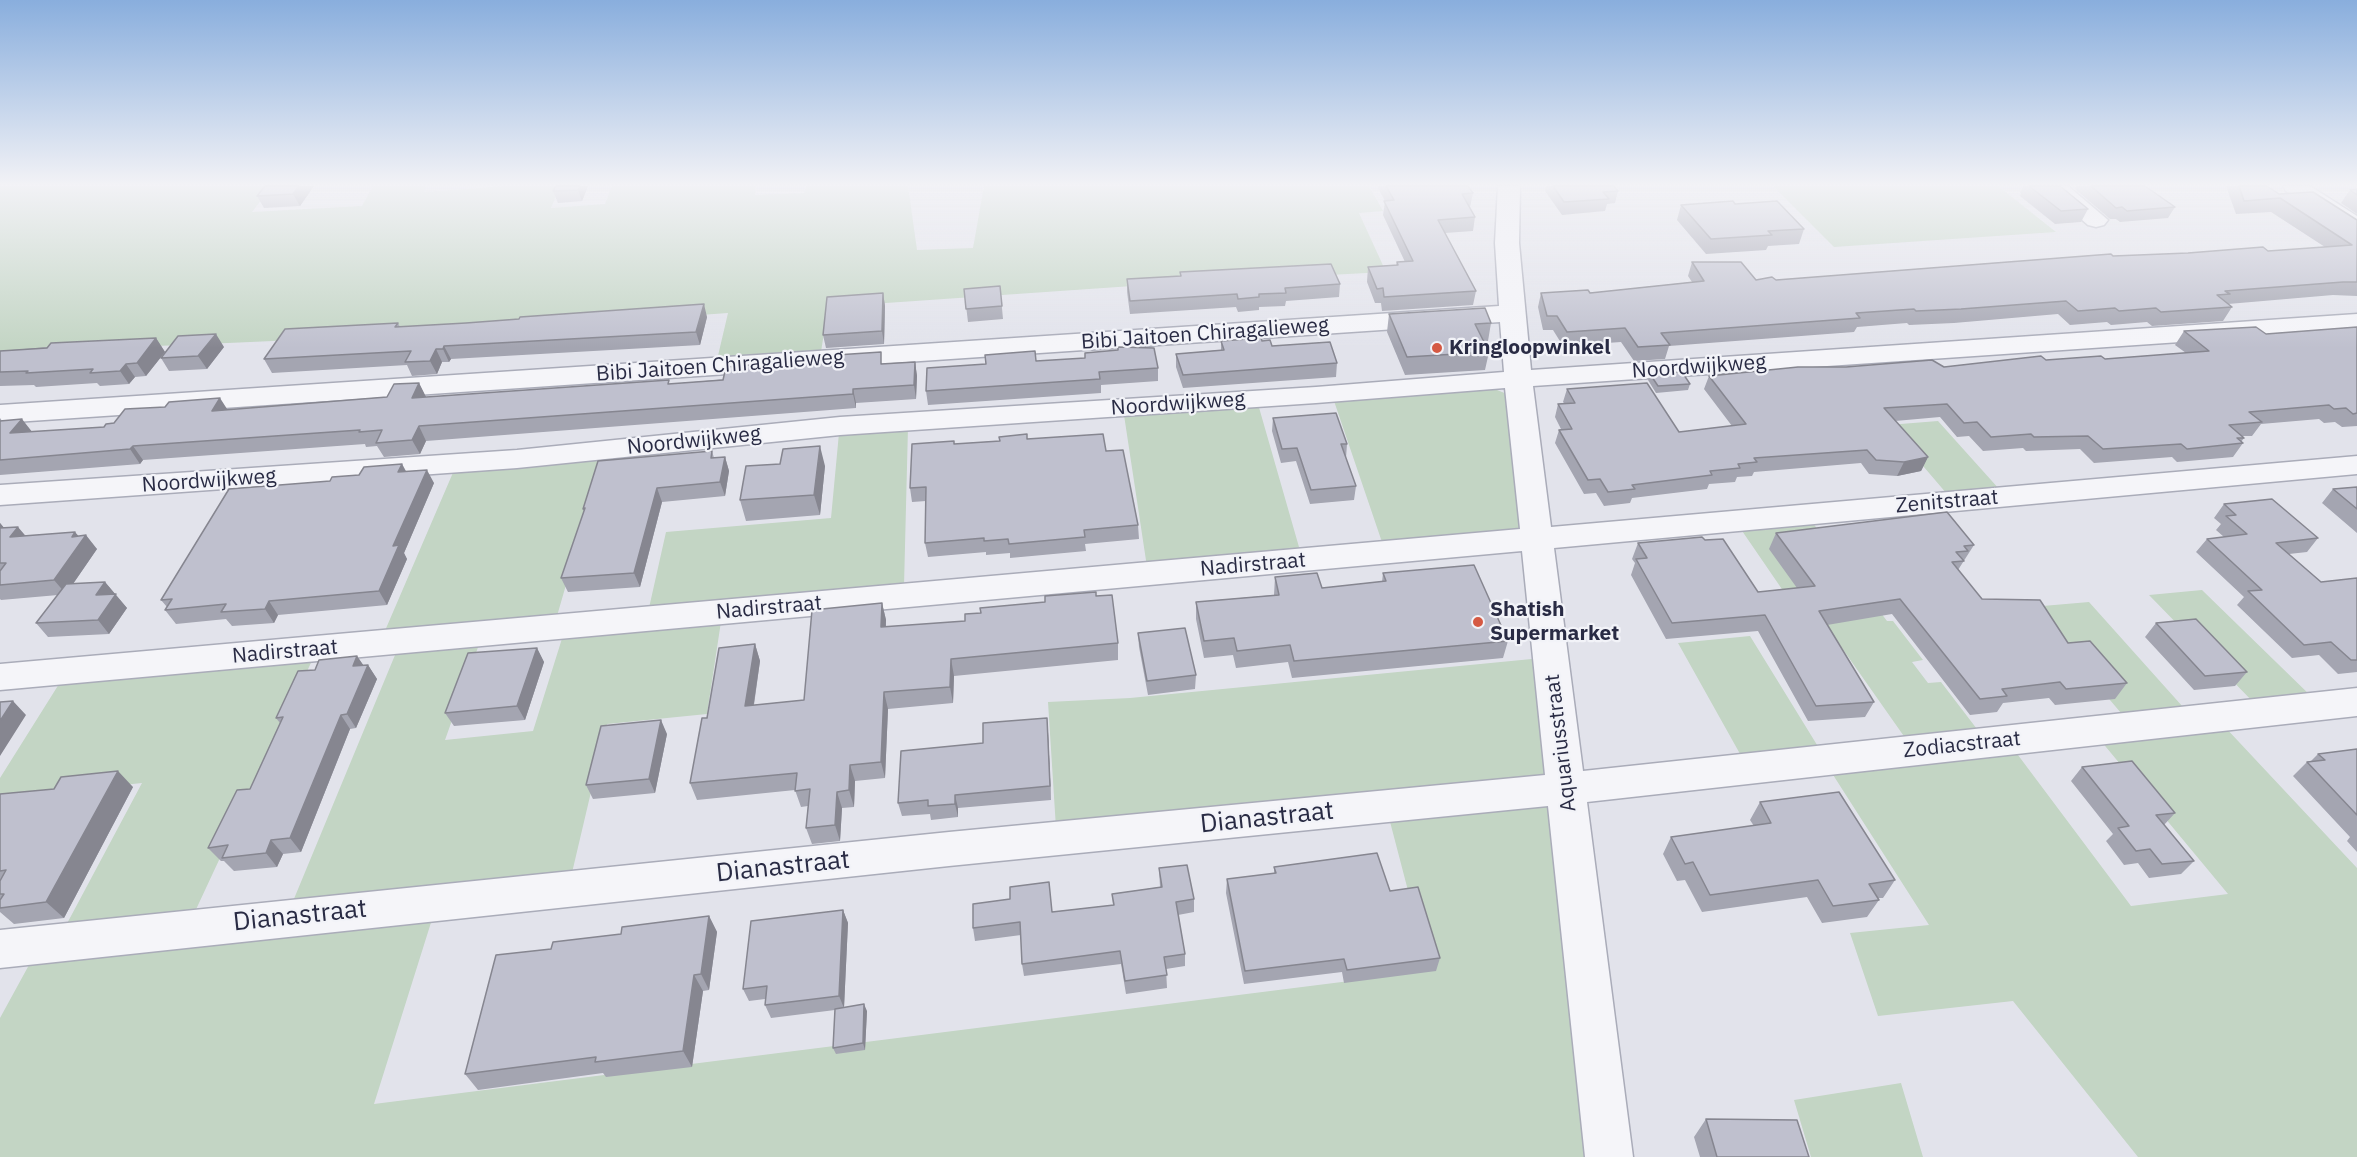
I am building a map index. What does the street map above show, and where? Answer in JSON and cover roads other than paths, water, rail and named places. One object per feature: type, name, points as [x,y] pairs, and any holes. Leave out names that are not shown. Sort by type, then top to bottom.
[{"type":"street","name":"Aquariusstraat","points":[[1507,240],[1511,313],[1518,379],[1609,1157]]},
{"type":"street","name":"Bibi Jaitoen Chiragalieweg","points":[[0,414],[1511,313]]},
{"type":"street","name":"Noordwijkweg","points":[[0,495],[517,459],[840,426],[1304,396],[1518,379],[2357,322]]},
{"type":"street","name":"Zenitstraat","points":[[1538,539],[2357,465]]},
{"type":"street","name":"Nadirstraat","points":[[0,677],[1538,539]]},
{"type":"street","name":"Zodiacstraat","points":[[1566,789],[2357,702]]},
{"type":"street","name":"Dianastraat","points":[[0,948],[902,854],[1566,789]]},
{"type":"place","name":"Kringloopwinkel","points":[[1437,348]]},
{"type":"place","name":"Shatish Supermarket","points":[[1478,622]]}]
